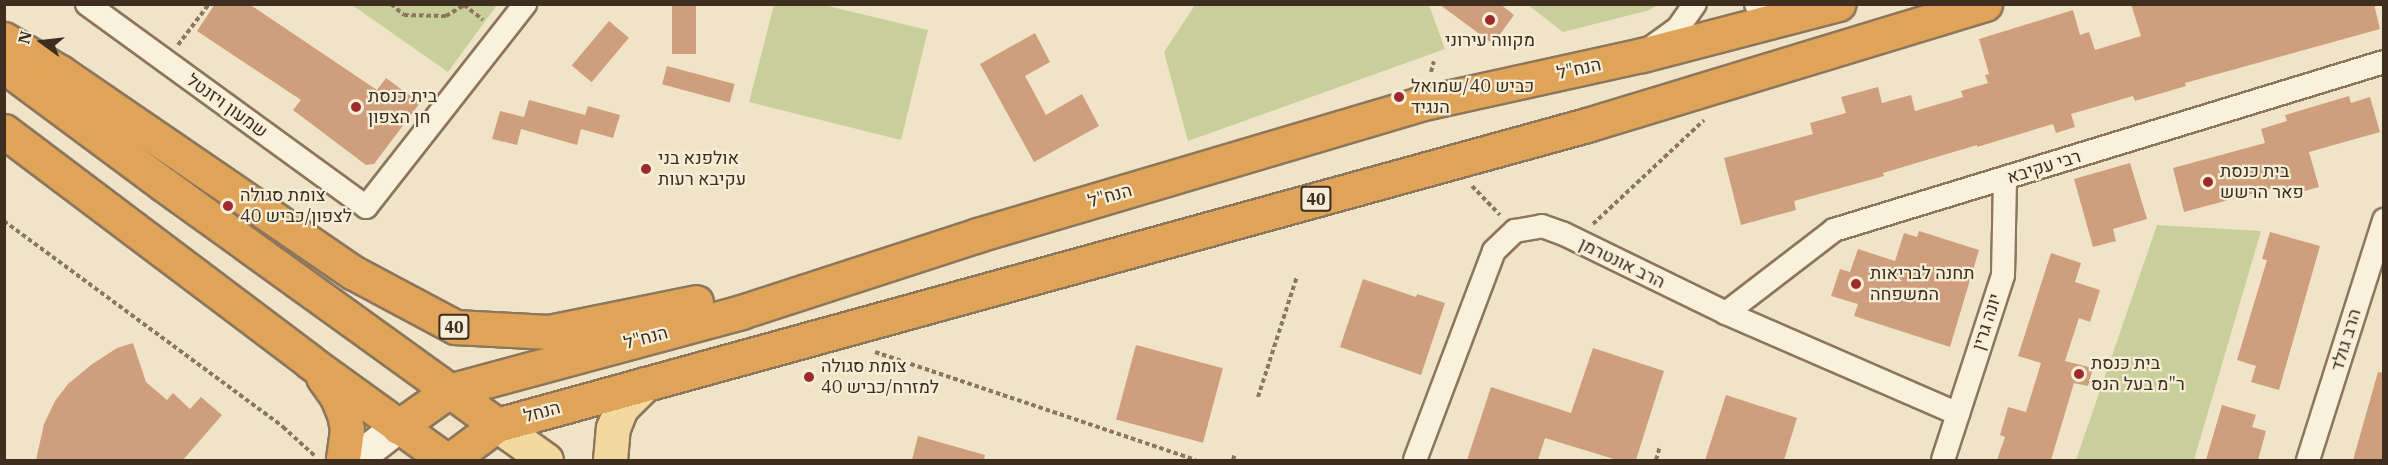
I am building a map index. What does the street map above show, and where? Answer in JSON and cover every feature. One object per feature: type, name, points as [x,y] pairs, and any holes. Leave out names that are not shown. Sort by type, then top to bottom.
[{"type":"highway","name":"הנח\"ל","points":[[398,427],[449,391],[741,312],[978,235],[1419,104],[1642,55],[1800,16],[1838,4]]},
{"type":"highway","name":"40","points":[[645,384],[832,330],[1587,124],[1985,4]]},
{"type":"highway","name":"40","points":[[4,39],[60,72],[354,273],[455,327],[549,332],[644,314],[978,235]]},
{"type":"highway","points":[[4,66],[497,425]]},
{"type":"highway","points":[[4,131],[310,362],[446,460]]},
{"type":"highway","points":[[310,362],[337,397],[344,414],[347,430],[343,460]]},
{"type":"highway","name":"הנחל","points":[[450,460],[497,425],[645,384]]},
{"type":"main road","points":[[610,460],[613,428],[621,408],[645,384]]},
{"type":"main road","points":[[497,425],[546,460]]},
{"type":"street","name":"שמעון ויזנטל","points":[[87,4],[366,207],[501,35]]},
{"type":"street","points":[[501,35],[525,4]]},
{"type":"street","points":[[1642,55],[1678,28],[1695,4]]},
{"type":"street","points":[[1756,4],[1764,9],[1800,16]]},
{"type":"street","name":"רבי עקיבא","points":[[1726,313],[1834,230],[2384,62]]},
{"type":"street","name":"יונה גרין","points":[[1943,460],[2003,275],[2005,179]]},
{"type":"street","name":"הרב גולד","points":[[2308,460],[2384,220]]},
{"type":"street","name":"הרב אונטרמן","points":[[1515,231],[1542,226],[1726,313],[1958,414]]},
{"type":"street","points":[[1415,460],[1494,251],[1515,231]]},
{"type":"street","points":[[356,460],[398,427]]},
{"type":"path","points":[[166,61],[209,4]]},
{"type":"path","points":[[391,4],[404,15],[446,16],[464,5],[501,35]]},
{"type":"path","points":[[1575,240],[1710,114]]},
{"type":"path","points":[[1470,183],[1515,231]]},
{"type":"path","points":[[4,221],[283,427],[320,460]]},
{"type":"path","points":[[1258,397],[1297,276]]},
{"type":"path","points":[[867,349],[1195,460]]},
{"type":"path","points":[[1656,460],[1660,446]]},
{"type":"path","points":[[1233,460],[1235,453]]},
{"type":"green space","points":[[352,5],[497,5],[448,72]]},
{"type":"green space","points":[[774,5],[824,5],[928,30],[901,140],[749,102]]},
{"type":"green space","points":[[1195,5],[1429,5],[1445,49],[1188,141],[1164,52]]},
{"type":"green space","points":[[1528,5],[1657,5],[1650,10],[1563,32]]},
{"type":"green space","points":[[2157,225],[2261,231],[2194,460],[2076,460]]},
{"type":"building","points":[[215,4],[249,4],[377,90],[386,78],[420,103],[374,164],[366,165],[293,110],[301,100],[197,31]]},
{"type":"building","points":[[672,4],[696,4],[696,54],[672,54]]},
{"type":"building","points":[[1439,4],[1500,4],[1514,15],[1493,44]]},
{"type":"building","points":[[2131,4],[2374,4],[2380,29],[2185,83],[2186,86],[2135,101],[2133,96],[2071,114],[2075,127],[2056,133],[2053,124],[1977,147],[1977,145],[1883,173],[1884,176],[1794,201],[1796,210],[1741,225],[1724,158],[1813,134],[1810,123],[1846,113],[1841,97],[1878,87],[1882,103],[1911,95],[1915,111],[1963,97],[1961,91],[1988,83],[1985,75],[1989,74],[1979,39],[2073,10],[2080,35],[2089,32],[2095,50],[2141,36]]},
{"type":"building","points":[[609,21],[629,38],[592,82],[572,65]]},
{"type":"building","points":[[1035,33],[1050,62],[1025,76],[1046,115],[1082,94],[1099,126],[1034,162],[980,64]]},
{"type":"building","points":[[667,66],[735,84],[730,102],[662,84]]},
{"type":"building","points":[[2349,96],[2351,103],[2370,97],[2380,132],[2309,152],[2319,187],[2280,198],[2284,185],[2184,212],[2173,168],[2265,143],[2261,129],[2287,121],[2285,115]]},
{"type":"building","points":[[529,100],[585,115],[588,106],[620,115],[613,138],[581,129],[577,145],[521,129],[517,145],[492,139],[500,111],[524,117]]},
{"type":"building","points":[[2130,163],[2147,219],[2113,229],[2116,241],[2093,247],[2074,179]]},
{"type":"building","points":[[1919,231],[1979,250],[1950,347],[1854,316],[1858,304],[1831,296],[1840,269],[1850,272],[1858,249],[1895,261],[1904,233],[1917,237]]},
{"type":"building","points":[[2270,232],[2320,246],[2279,390],[2251,382],[2256,366],[2237,360],[2267,260],[2262,259]]},
{"type":"building","points":[[2051,253],[2081,263],[2075,282],[2100,290],[2090,322],[2079,318],[2065,361],[2093,368],[2088,386],[2074,383],[2051,460],[1997,460],[2005,437],[2000,435],[2008,407],[2026,412],[2041,363],[2018,356]]},
{"type":"building","points":[[1363,279],[1416,297],[1417,294],[1445,303],[1421,375],[1340,347]]},
{"type":"building","points":[[133,343],[146,382],[167,400],[173,393],[190,409],[201,397],[222,415],[183,460],[36,460],[44,424],[55,401],[68,384],[117,348]]},
{"type":"building","points":[[1136,345],[1223,368],[1203,443],[1116,419]]},
{"type":"building","points":[[1593,348],[1664,371],[1636,460],[1617,460],[1545,438],[1538,460],[1467,460],[1491,387],[1571,413]]},
{"type":"building","points":[[2378,372],[2384,373],[2384,460],[2353,460]]},
{"type":"building","points":[[1726,395],[1797,418],[1784,460],[1705,460]]},
{"type":"building","points":[[2222,405],[2256,415],[2252,427],[2266,431],[2258,460],[2206,460]]},
{"type":"building","points":[[918,436],[985,455],[984,460],[912,460]]},
{"type":"place","name":"מקווה עירוני","points":[[1490,20]]},
{"type":"place","name":"כביש 40/שמואל הנגיד","points":[[1399,97]]},
{"type":"place","name":"בית כנסת חן הצפון","points":[[356,107]]},
{"type":"place","name":"אולפנא בני עקיבא רעות","points":[[646,169]]},
{"type":"place","name":"בית כנסת פאר הרשש","points":[[2208,182]]},
{"type":"place","name":"צומת סגולה לצפון/כביש 40","points":[[228,206]]},
{"type":"place","name":"תחנה לבריאות המשפחה","points":[[1856,284]]},
{"type":"place","name":"בית כנסת ר\"מ בעל הנס","points":[[2079,374]]},
{"type":"place","name":"צומת סגולה למזרח/כביש 40","points":[[809,377]]}]
